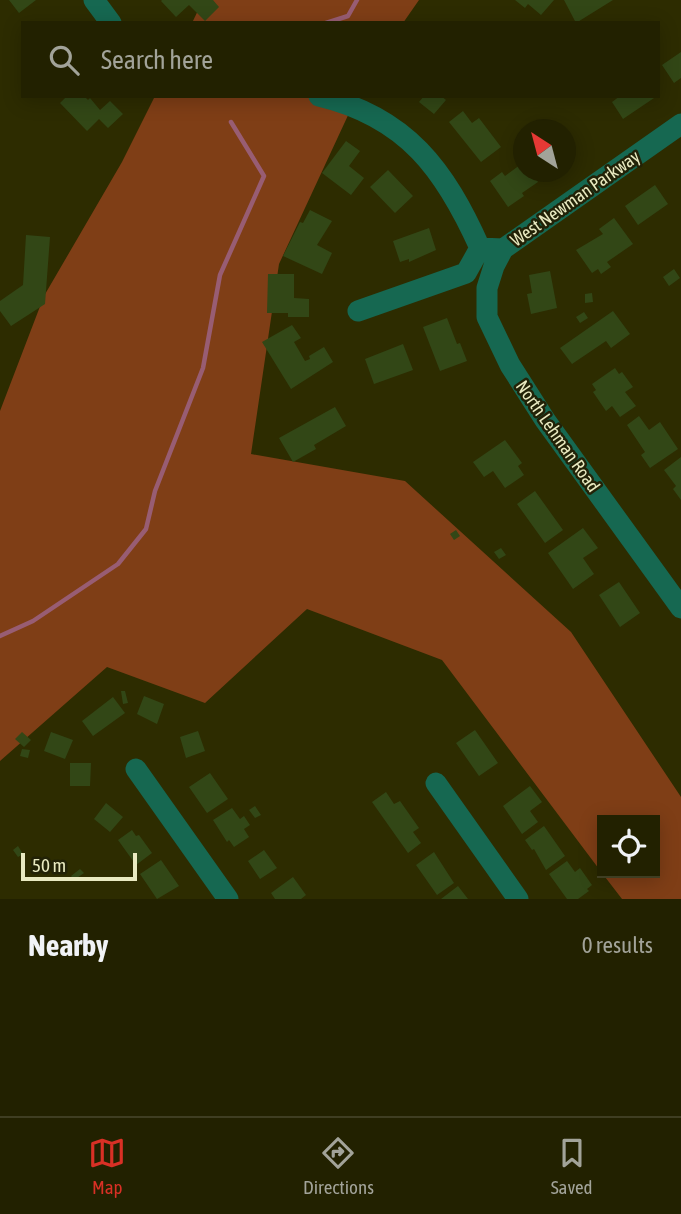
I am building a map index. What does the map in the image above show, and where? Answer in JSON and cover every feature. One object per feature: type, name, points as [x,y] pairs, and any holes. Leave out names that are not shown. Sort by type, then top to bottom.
[{"type":"street","points":[[94,0],[110,21]]},
{"type":"street","points":[[327,98],[385,121],[411,141],[440,174],[462,209],[480,248],[466,273],[358,311]]},
{"type":"street","name":"West Newman Parkway","points":[[480,248],[503,248],[681,124]]},
{"type":"street","name":"North Lehman Road","points":[[503,248],[487,288],[487,317],[510,365],[545,420],[681,608]]},
{"type":"street","points":[[136,769],[228,899]]},
{"type":"street","points":[[436,783],[518,899]]},
{"type":"shaded area","points":[[203,0],[419,0],[404,21],[193,21]]},
{"type":"shaded area","points":[[154,98],[356,98],[279,264],[251,454],[405,481],[571,632],[681,797],[681,899],[622,899],[606,878],[660,878],[660,815],[597,815],[597,866],[442,660],[307,609],[205,703],[107,667],[0,761],[0,411],[44,296],[122,162]]},
{"type":"building","points":[[9,0],[36,0],[19,13]]},
{"type":"building","points":[[162,0],[213,0],[219,7],[205,21],[189,5],[176,17]]},
{"type":"building","points":[[515,0],[554,0],[541,15],[528,4],[525,8]]},
{"type":"building","points":[[564,0],[613,0],[579,21],[575,21]]},
{"type":"building","points":[[681,52],[681,78],[674,83],[662,65]]},
{"type":"building","points":[[65,98],[90,98],[100,110],[110,101],[123,114],[108,128],[99,119],[87,131],[60,103]]},
{"type":"building","points":[[422,98],[446,100],[434,114],[419,102]]},
{"type":"building","points":[[617,98],[654,98],[623,119],[612,102]]},
{"type":"building","points":[[463,111],[472,123],[479,118],[501,147],[481,162],[449,122]]},
{"type":"building","points":[[346,141],[360,151],[349,166],[364,178],[351,195],[322,173]]},
{"type":"building","points":[[388,170],[413,196],[395,213],[370,187]]},
{"type":"building","points":[[513,170],[513,182],[538,182],[508,207],[490,181],[502,172],[505,176]]},
{"type":"building","points":[[655,185],[668,204],[638,225],[625,206]]},
{"type":"building","points":[[310,210],[332,221],[317,245],[332,253],[322,274],[283,256],[300,222],[303,223]]},
{"type":"building","points":[[614,218],[633,244],[607,262],[611,267],[601,274],[598,269],[592,273],[576,250],[603,234],[599,229]]},
{"type":"building","points":[[429,228],[436,250],[409,262],[409,259],[400,262],[393,241]]},
{"type":"building","points":[[26,235],[50,237],[45,304],[11,326],[0,311],[0,301],[23,285]]},
{"type":"building","points":[[674,269],[680,278],[669,286],[663,277]]},
{"type":"building","points":[[550,271],[557,308],[531,314],[527,294],[532,293],[529,275]]},
{"type":"building","points":[[268,274],[294,274],[294,298],[309,299],[309,317],[267,313]]},
{"type":"building","points":[[592,293],[593,302],[585,303],[585,294]]},
{"type":"building","points":[[613,311],[630,334],[611,348],[606,341],[572,364],[560,348]]},
{"type":"building","points":[[584,312],[588,318],[580,323],[576,317]]},
{"type":"building","points":[[447,318],[467,361],[440,371],[423,327]]},
{"type":"building","points":[[292,325],[301,338],[294,342],[305,361],[324,347],[333,362],[291,389],[262,342]]},
{"type":"building","points":[[403,344],[413,370],[374,384],[365,359]]},
{"type":"building","points":[[615,368],[619,374],[622,372],[633,387],[625,392],[636,406],[620,417],[612,406],[606,411],[593,392],[596,390],[592,384]]},
{"type":"building","points":[[335,407],[346,426],[314,445],[316,449],[293,462],[279,438]]},
{"type":"building","points":[[639,416],[649,430],[660,422],[678,449],[650,468],[641,455],[645,452],[627,425]]},
{"type":"building","points":[[505,440],[522,463],[518,466],[524,475],[505,488],[493,471],[484,477],[473,462]]},
{"type":"building","points":[[681,457],[681,500],[673,489],[676,486],[664,470]]},
{"type":"building","points":[[535,491],[563,530],[545,543],[517,504]]},
{"type":"building","points":[[583,528],[598,548],[583,558],[594,574],[573,589],[548,553]]},
{"type":"building","points":[[456,530],[460,536],[454,540],[450,534]]},
{"type":"building","points":[[501,548],[506,555],[499,559],[494,552]]},
{"type":"building","points":[[619,582],[640,613],[620,627],[599,595]]},
{"type":"building","points":[[121,691],[125,691],[128,703],[123,704]]},
{"type":"building","points":[[144,696],[164,704],[157,724],[137,714]]},
{"type":"building","points":[[113,697],[125,713],[93,736],[82,721]]},
{"type":"building","points":[[475,730],[498,763],[479,776],[456,743]]},
{"type":"building","points":[[198,731],[205,751],[186,758],[180,737]]},
{"type":"building","points":[[22,732],[31,740],[24,747],[15,739]]},
{"type":"building","points":[[51,732],[73,740],[65,759],[44,751]]},
{"type":"building","points":[[22,749],[30,750],[28,758],[20,756]]},
{"type":"building","points":[[70,763],[91,763],[90,786],[70,786]]},
{"type":"building","points":[[210,773],[228,799],[207,813],[189,787]]},
{"type":"building","points":[[530,786],[542,802],[530,811],[538,822],[522,834],[503,806]]},
{"type":"building","points":[[386,792],[394,804],[400,801],[419,828],[413,832],[421,843],[408,853],[372,802]]},
{"type":"building","points":[[106,803],[123,817],[110,832],[94,819]]},
{"type":"building","points":[[255,806],[261,815],[255,818],[249,810]]},
{"type":"building","points":[[232,808],[240,819],[244,816],[250,825],[244,829],[249,837],[234,847],[229,840],[227,842],[213,820]]},
{"type":"building","points":[[544,826],[565,856],[546,870],[534,849],[532,850],[525,840]]},
{"type":"building","points":[[132,830],[152,853],[136,865],[118,840]]},
{"type":"building","points":[[18,846],[23,854],[18,857],[13,850]]},
{"type":"building","points":[[264,850],[277,868],[260,879],[248,861]]},
{"type":"building","points":[[434,852],[454,883],[437,895],[416,865]]},
{"type":"building","points":[[161,860],[179,886],[157,899],[140,874]]},
{"type":"building","points":[[567,861],[575,872],[580,868],[592,885],[587,889],[589,891],[578,899],[567,899],[549,874]]},
{"type":"building","points":[[80,869],[84,873],[74,880],[71,876]]},
{"type":"building","points":[[293,877],[306,895],[301,899],[275,899],[271,893]]},
{"type":"building","points":[[458,886],[468,899],[441,899]]},
{"type":"waterway","points":[[332,21],[348,16],[357,0]]},
{"type":"waterway","points":[[0,636],[33,621],[118,564],[146,529],[155,491],[203,368],[220,275],[264,176],[231,122]]}]
